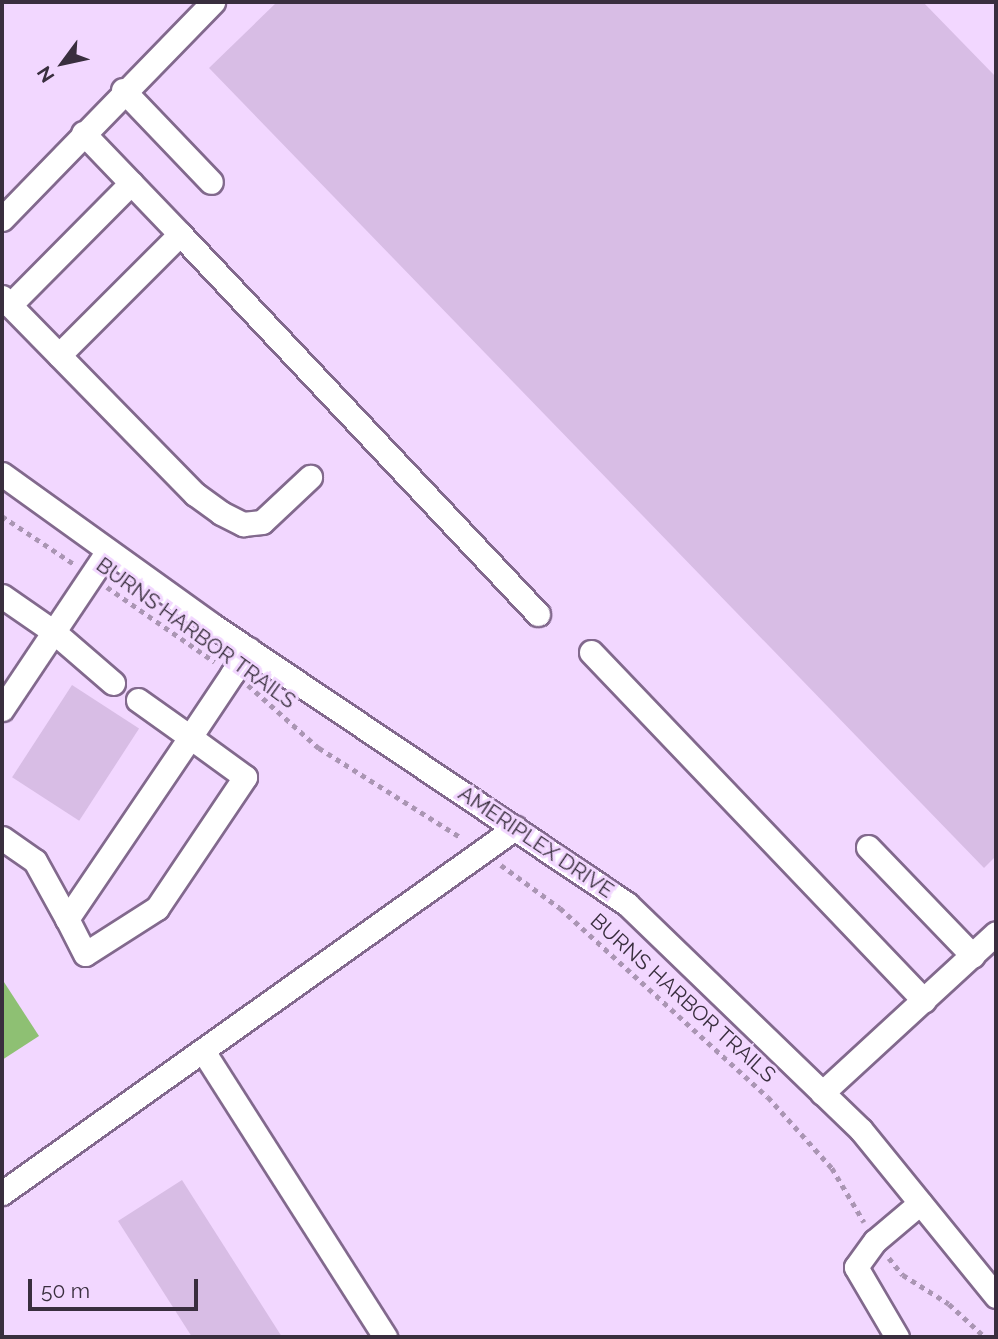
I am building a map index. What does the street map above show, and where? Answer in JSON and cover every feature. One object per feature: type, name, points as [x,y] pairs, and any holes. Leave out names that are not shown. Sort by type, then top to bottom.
[{"type":"street","points":[[2,219],[123,90],[213,2]]},
{"type":"street","points":[[123,90],[211,182]]},
{"type":"street","points":[[83,133],[538,614]]},
{"type":"street","points":[[131,183],[6,301],[195,494],[243,524],[262,522],[310,477]]},
{"type":"street","points":[[59,355],[180,234]]},
{"type":"street","name":"AMERIPLEX DRIVE","points":[[2,474],[107,552],[627,904],[861,1130],[996,1296]]},
{"type":"street","points":[[2,709],[107,552]]},
{"type":"street","points":[[2,596],[54,632],[113,683]]},
{"type":"street","points":[[67,919],[249,649]]},
{"type":"street","points":[[591,652],[924,1001]]},
{"type":"street","points":[[2,838],[35,861],[85,954],[156,908],[244,778],[138,700]]},
{"type":"street","points":[[2,1193],[515,828]]},
{"type":"street","points":[[869,847],[972,956]]},
{"type":"street","points":[[822,1093],[996,933]]},
{"type":"street","points":[[203,1051],[385,1337]]},
{"type":"street","points":[[897,1337],[856,1267],[875,1241],[920,1203]]},
{"type":"path","name":"BURNS HARBOR TRAILS","points":[[2,516],[232,674],[319,748],[481,851],[560,908],[768,1097],[832,1168],[875,1241],[903,1275],[949,1304],[985,1337]]},
{"type":"green space","points":[[2,979],[39,1036],[2,1060]]},
{"type":"building","points":[[277,2],[923,2],[996,77],[996,856],[984,868],[209,68]]},
{"type":"building","points":[[72,685],[139,729],[79,821],[12,777]]},
{"type":"building","points":[[182,1180],[282,1337],[192,1337],[118,1221]]}]
